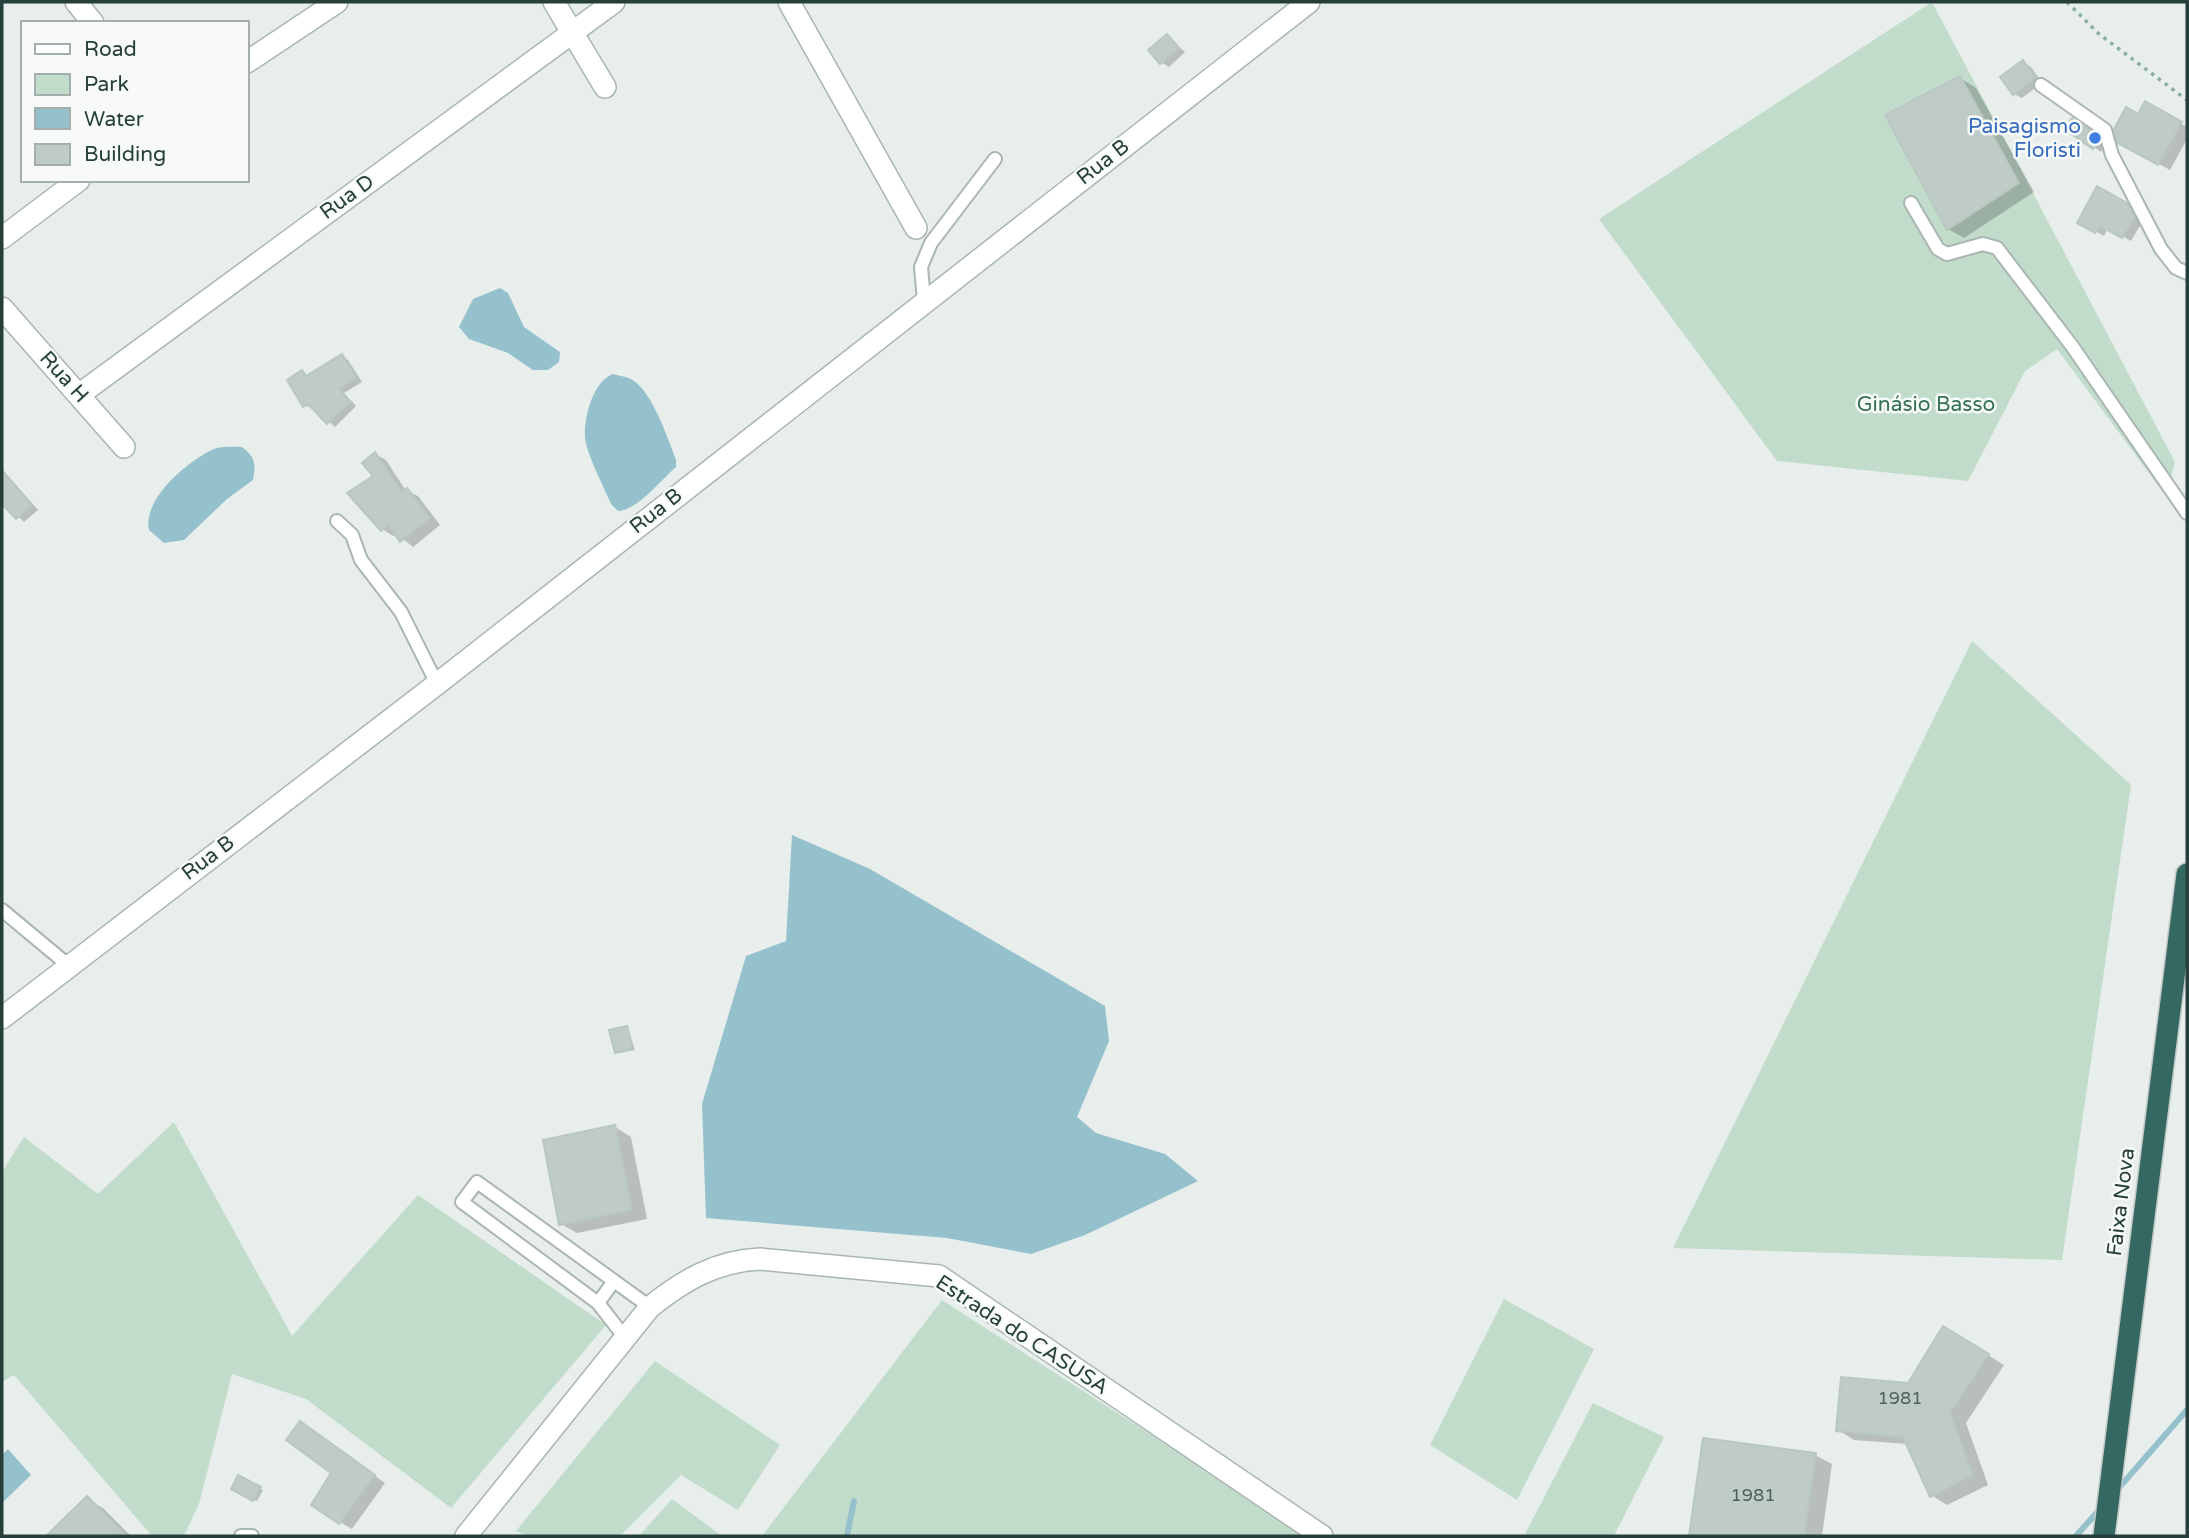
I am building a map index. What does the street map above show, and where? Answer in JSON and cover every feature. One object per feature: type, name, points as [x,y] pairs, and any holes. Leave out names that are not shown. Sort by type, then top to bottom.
[{"type":"highway","name":"Faixa Nova","points":[[2104,1536],[2186,887]]},
{"type":"street","points":[[76,2],[91,21]]},
{"type":"street","points":[[248,61],[337,2]]},
{"type":"street","points":[[554,2],[605,87]]},
{"type":"street","name":"Rua D","points":[[80,394],[614,2]]},
{"type":"street","points":[[789,2],[916,228]]},
{"type":"street","name":"Rua B","points":[[2,1018],[437,684],[1309,2]]},
{"type":"street","points":[[2,238],[76,182]]},
{"type":"street","name":"Rua H","points":[[2,308],[124,447]]},
{"type":"street","name":"Estrada do CASUSA","points":[[466,1536],[650,1307],[679,1285],[734,1260],[760,1259],[939,1276],[1322,1536]]},
{"type":"lane","points":[[2041,85],[2105,130],[2112,155],[2161,249],[2176,268],[2187,273]]},
{"type":"lane","points":[[924,301],[921,267],[931,243],[995,159]]},
{"type":"lane","points":[[1912,203],[1938,249],[1947,254],[1957,254],[1983,244],[1997,248],[2072,346],[2187,513]]},
{"type":"lane","points":[[337,521],[352,535],[361,560],[401,612],[437,684]]},
{"type":"lane","points":[[2,910],[68,965]]},
{"type":"lane","points":[[625,1339],[598,1303],[462,1202],[477,1182],[650,1307]]},
{"type":"lane","points":[[598,1303],[614,1281]]},
{"type":"lane","points":[[241,1536],[253,1536]]},
{"type":"path","points":[[2067,2],[2099,34],[2187,100]]},
{"type":"green space","name":"Ginásio Basso","points":[[1932,2],[2175,462],[2166,496],[2057,349],[2025,371],[1968,481],[1777,461],[1599,219]]},
{"type":"green space","points":[[1972,641],[2131,785],[2062,1260],[1673,1248]]},
{"type":"green space","points":[[174,1122],[292,1336],[418,1195],[606,1325],[451,1508],[306,1399],[232,1374],[199,1504],[184,1536],[152,1536],[14,1375],[2,1382],[2,1172],[24,1137],[98,1194]]},
{"type":"green space","points":[[1504,1299],[1594,1349],[1517,1500],[1430,1445]]},
{"type":"green space","points":[[942,1300],[1308,1536],[762,1536]]},
{"type":"green space","points":[[655,1361],[780,1445],[738,1510],[681,1475],[620,1536],[528,1536],[516,1531]]},
{"type":"green space","points":[[1593,1403],[1664,1437],[1614,1536],[1524,1536]]},
{"type":"green space","points":[[672,1499],[722,1536],[639,1536]]},
{"type":"water","points":[[500,288],[508,293],[524,327],[560,352],[559,362],[548,370],[533,370],[508,353],[469,339],[459,327],[473,299]]},
{"type":"water","points":[[613,374],[632,380],[641,387],[659,418],[676,460],[676,467],[649,494],[633,506],[618,511],[611,504],[585,437],[586,420],[595,392],[606,378]]},
{"type":"water","points":[[242,447],[254,461],[253,480],[227,499],[184,540],[164,543],[149,530],[153,506],[181,471],[214,449]]},
{"type":"water","points":[[792,835],[870,869],[1105,1006],[1109,1041],[1077,1117],[1096,1133],[1165,1154],[1198,1181],[1085,1235],[1031,1254],[947,1238],[706,1218],[702,1104],[746,956],[786,941]]},
{"type":"water","points":[[8,1449],[31,1475],[2,1503],[2,1455]]},
{"type":"building","points":[[1167,34],[1179,48],[1160,64],[1148,50]]},
{"type":"building","points":[[2023,60],[2035,78],[2013,95],[2000,77]]},
{"type":"building","points":[[1960,76],[2019,183],[1947,230],[1885,115]]},
{"type":"building","points":[[2145,101],[2182,122],[2158,165],[2118,143],[2114,129],[2126,107],[2138,114]]},
{"type":"building","points":[[2072,118],[2097,135],[2099,140],[2093,149],[2064,129]]},
{"type":"building","points":[[2097,186],[2127,203],[2135,217],[2122,238],[2100,226],[2095,233],[2077,223]]},
{"type":"building","points":[[342,354],[356,378],[339,389],[350,402],[327,424],[308,404],[303,407],[287,380],[302,370],[306,376]]},
{"type":"building","points":[[375,452],[402,492],[407,488],[430,518],[400,542],[388,524],[381,531],[347,493],[373,476],[362,463]]},
{"type":"building","points":[[2,471],[32,505],[16,519],[2,504]]},
{"type":"building","points":[[627,1026],[633,1048],[615,1053],[609,1030]]},
{"type":"building","points":[[615,1125],[632,1210],[559,1225],[543,1140]]},
{"type":"building","points":[[1943,1326],[1989,1354],[1950,1413],[1973,1475],[1930,1497],[1903,1437],[1836,1431],[1841,1377],[1908,1383]]},
{"type":"building","points":[[300,1421],[375,1475],[339,1524],[311,1505],[331,1473],[286,1440]]},
{"type":"building","points":[[1703,1438],[1816,1453],[1804,1536],[1689,1536]]},
{"type":"building","points":[[238,1475],[261,1487],[253,1501],[231,1489]]},
{"type":"building","points":[[87,1496],[126,1536],[46,1536]]},
{"type":"waterway","points":[[2117,1490],[2187,1410]]},
{"type":"waterway","points":[[847,1536],[854,1501]]},
{"type":"waterway","points":[[2076,1536],[2100,1509]]},
{"type":"place","name":"Paisagismo Floristi","points":[[2095,138]]}]
